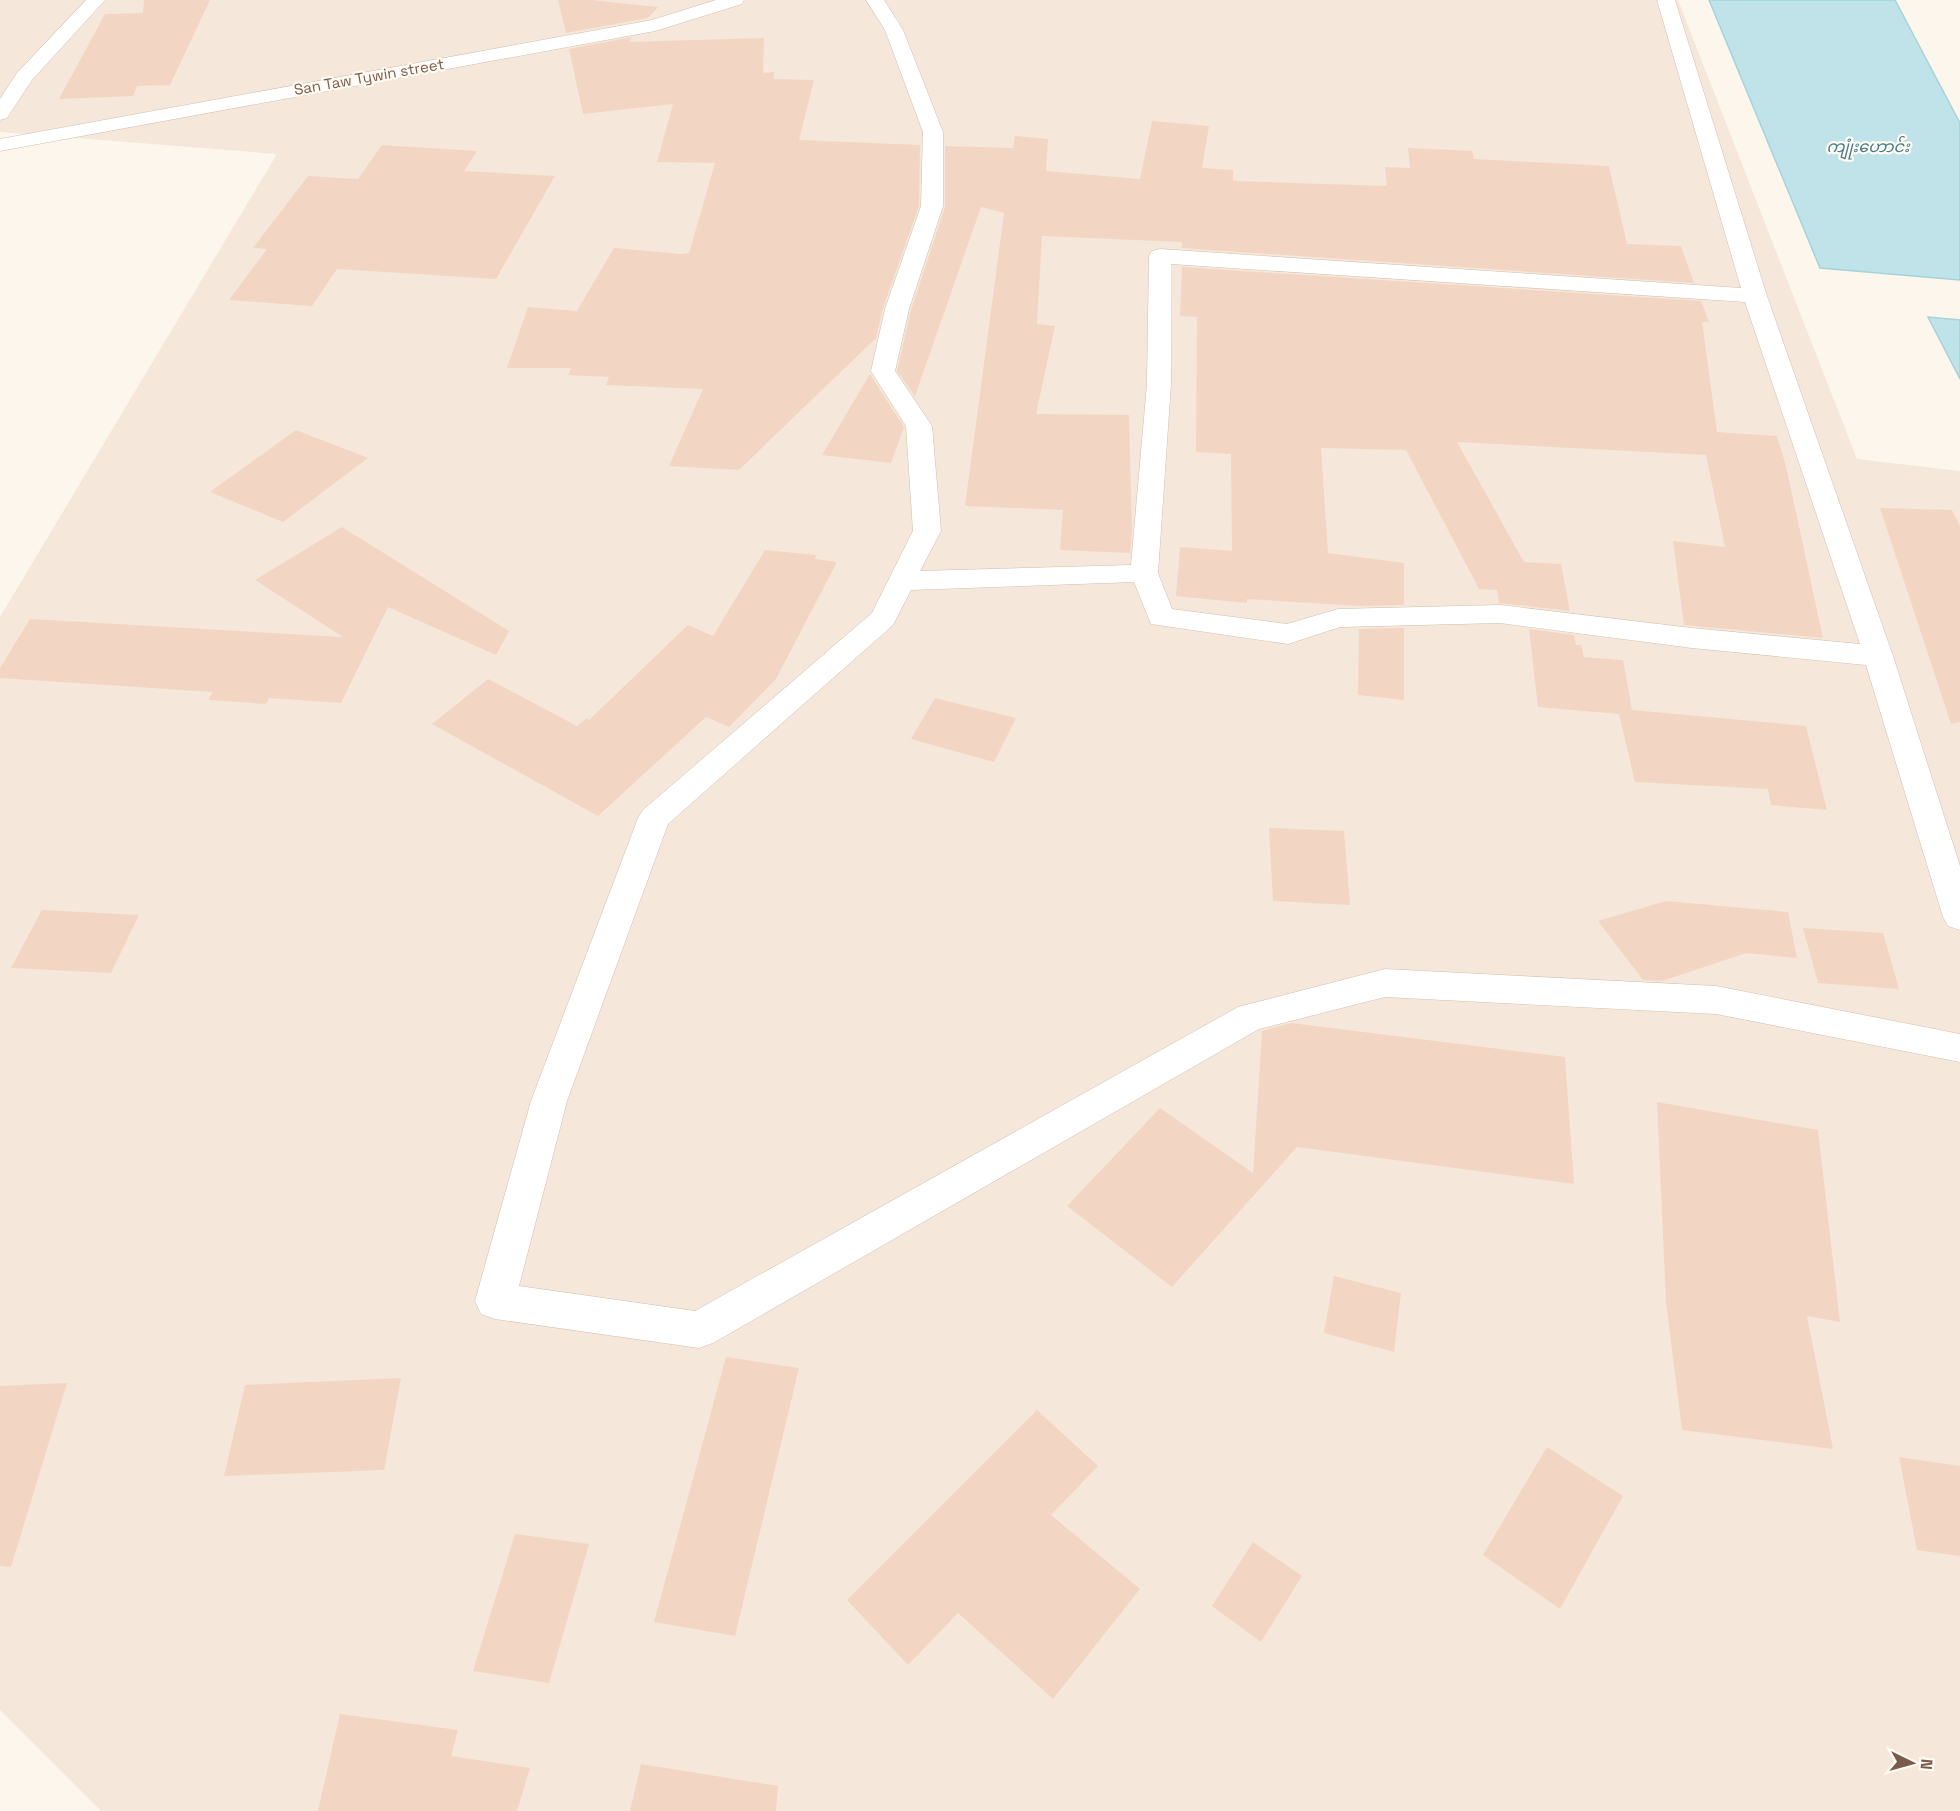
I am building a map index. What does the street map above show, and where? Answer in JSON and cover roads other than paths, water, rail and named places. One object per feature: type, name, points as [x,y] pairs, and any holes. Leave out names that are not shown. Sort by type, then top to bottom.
[{"type":"street","points":[[0,114],[24,76],[96,0]]},
{"type":"street","name":"San Taw Tywin street","points":[[0,145],[656,25],[735,0]]},
{"type":"street","points":[[875,0],[894,30],[933,132],[933,206],[897,309],[883,370],[919,426],[927,531],[883,618],[654,818],[549,1101],[495,1301],[699,1330],[1250,1017],[1385,983],[1716,1000],[1960,1048]]},
{"type":"street","points":[[1665,0],[1755,296],[1878,656],[1960,917]]},
{"type":"street","points":[[1755,296],[1160,256],[1159,384],[1144,573],[1161,617],[1288,634],[1338,618],[1500,614],[1692,638],[1878,656]]},
{"type":"street","points":[[902,581],[1144,573]]},
{"type":"water","name":"ကျုံးဟောင်း","points":[[1709,0],[1895,0],[1960,123],[1960,280],[1820,268]]},
{"type":"water","points":[[1928,317],[1960,320],[1960,379]]}]
